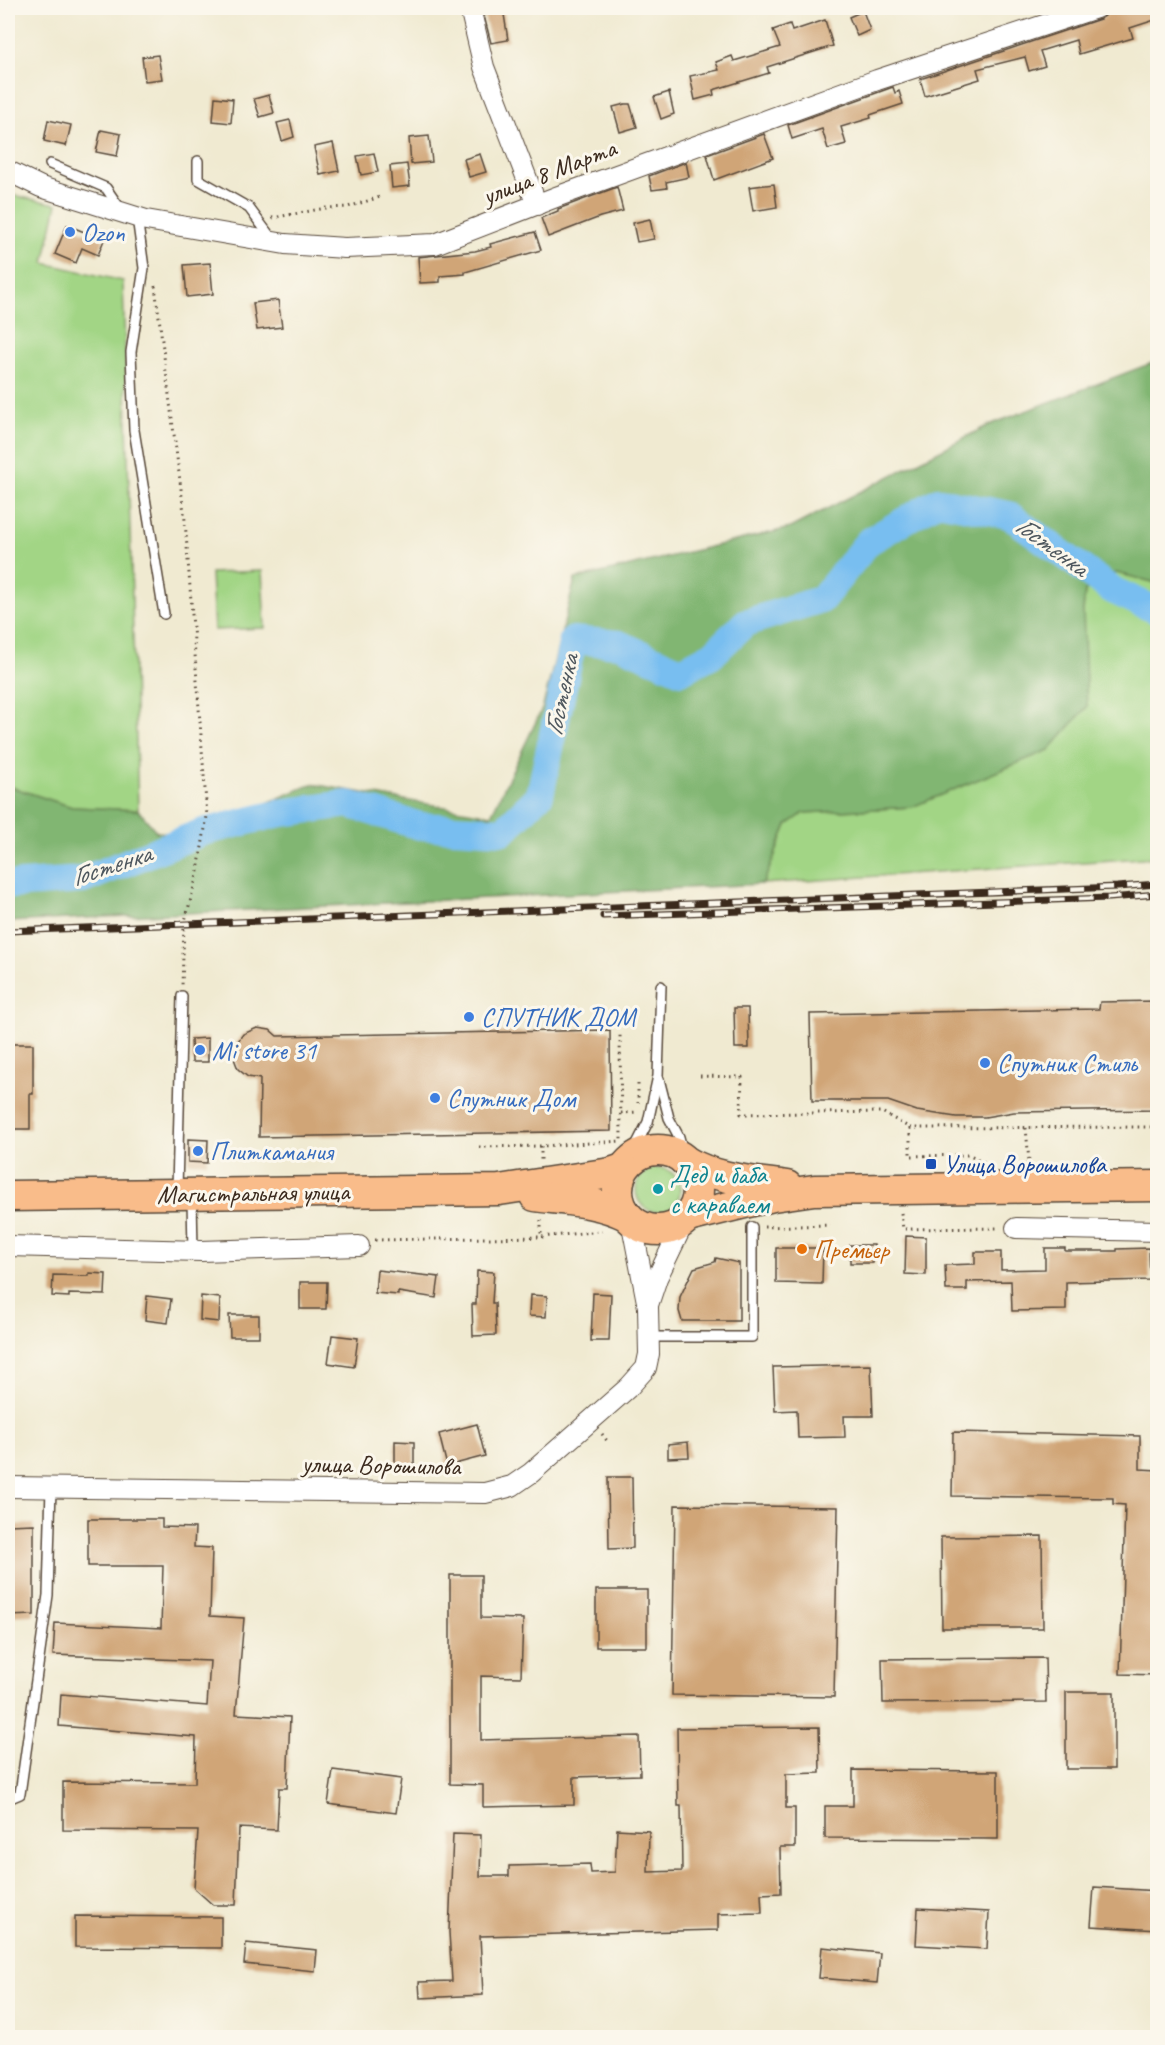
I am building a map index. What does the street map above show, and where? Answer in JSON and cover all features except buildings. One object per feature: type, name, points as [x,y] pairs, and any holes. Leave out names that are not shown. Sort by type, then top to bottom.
[{"type":"main road","name":"Магистральная улица","points":[[8,1196],[541,1190],[611,1173],[625,1166],[641,1153],[657,1149],[674,1153],[698,1168],[734,1178],[814,1190]]},
{"type":"main road","points":[[685,1161],[693,1169],[698,1185],[696,1202],[687,1218]]},
{"type":"main road","points":[[623,1222],[618,1184],[625,1166]]},
{"type":"main road","name":"Магистральная улица","points":[[541,1190],[612,1208],[623,1222],[658,1230],[678,1226],[687,1218],[773,1196],[814,1190],[1158,1186]]},
{"type":"street","points":[[470,8],[484,67],[537,205]]},
{"type":"street","name":"улица 8 Марта","points":[[8,171],[41,187],[130,215],[273,242],[345,248],[435,244],[877,80],[1096,8]]},
{"type":"street","points":[[648,1307],[657,1278],[687,1218]]},
{"type":"street","points":[[623,1222],[648,1307]]},
{"type":"street","points":[[1016,1228],[1158,1231]]},
{"type":"street","points":[[8,1246],[193,1251],[359,1246]]},
{"type":"street","name":"улица Ворошилова","points":[[8,1487],[484,1493],[500,1490],[516,1484],[531,1473],[636,1381],[646,1368],[649,1354],[648,1307]]},
{"type":"lane","points":[[198,161],[198,179],[249,208],[273,242]]},
{"type":"lane","points":[[50,164],[106,188],[130,215],[144,268],[131,352],[134,430],[165,614]]},
{"type":"lane","points":[[625,1166],[648,1122],[658,1076],[661,986]]},
{"type":"lane","points":[[182,996],[185,1194],[193,1251]]},
{"type":"lane","points":[[658,1076],[669,1118],[679,1137],[685,1161]]},
{"type":"lane","points":[[648,1337],[753,1337],[752,1227]]},
{"type":"lane","points":[[8,1799],[20,1794],[48,1595],[51,1487]]},
{"type":"path","points":[[259,221],[326,208],[348,207],[380,197]]},
{"type":"path","points":[[154,278],[185,520],[207,816],[198,871],[184,925],[182,996]]},
{"type":"path","points":[[479,1147],[621,1142],[620,1033]]},
{"type":"path","points":[[700,1076],[742,1077],[741,1114],[882,1113],[910,1128],[1158,1127]]},
{"type":"path","points":[[621,1113],[638,1112],[638,1084]]},
{"type":"path","points":[[1026,1128],[1029,1161],[1027,1164]]},
{"type":"path","points":[[541,1146],[541,1237]]},
{"type":"path","points":[[895,1213],[902,1213],[903,1229],[1016,1228]]},
{"type":"path","points":[[359,1246],[370,1240],[541,1237],[623,1222]]},
{"type":"path","points":[[752,1227],[830,1225]]},
{"type":"path","points":[[591,1420],[608,1442]]},
{"type":"green space","points":[[10,195],[57,204],[44,263],[123,281],[138,810],[72,807],[8,786],[8,200]]},
{"type":"green space","points":[[1157,361],[1157,583],[1117,573],[1097,577],[1085,591],[1083,611],[1087,707],[1049,750],[912,807],[804,813],[787,825],[763,884],[8,922],[8,786],[72,807],[138,810],[157,832],[191,835],[312,784],[491,815],[543,707],[575,579],[790,528],[989,425]]},
{"type":"green space","points":[[262,571],[265,628],[214,630],[211,573]]},
{"type":"green space","points":[[1117,573],[1157,583],[1157,857],[763,884],[787,825],[804,813],[912,807],[1083,611],[1085,591],[1097,577]]},
{"type":"green space","points":[[658,1168],[674,1174],[680,1190],[674,1206],[658,1212],[642,1206],[636,1190],[642,1174]]},
{"type":"waterway","name":"Гостенка","points":[[8,885],[83,880],[203,832],[281,813],[348,804],[420,826],[503,831],[540,795],[573,640],[619,644],[681,671],[713,654],[745,623],[822,599],[868,542],[938,501],[1009,515],[1112,590],[1158,611]]},
{"type":"railway","points":[[8,931],[1158,884]]},
{"type":"railway","points":[[603,916],[1109,898],[1158,894]]},
{"type":"place","name":"Ozon","points":[[70,232]]},
{"type":"place","name":"СПУТНИК ДОМ","points":[[469,1017]]},
{"type":"place","name":"Mi store 31","points":[[200,1050]]},
{"type":"place","name":"Спутник Стиль","points":[[985,1063]]},
{"type":"place","name":"Спутник Дом","points":[[435,1098]]},
{"type":"place","name":"Плиткамания","points":[[198,1151]]},
{"type":"place","name":"Улица Ворошилова","points":[[931,1164]]},
{"type":"place","name":"Дед и баба с караваем","points":[[658,1189]]},
{"type":"place","name":"Премьер","points":[[802,1249]]}]
